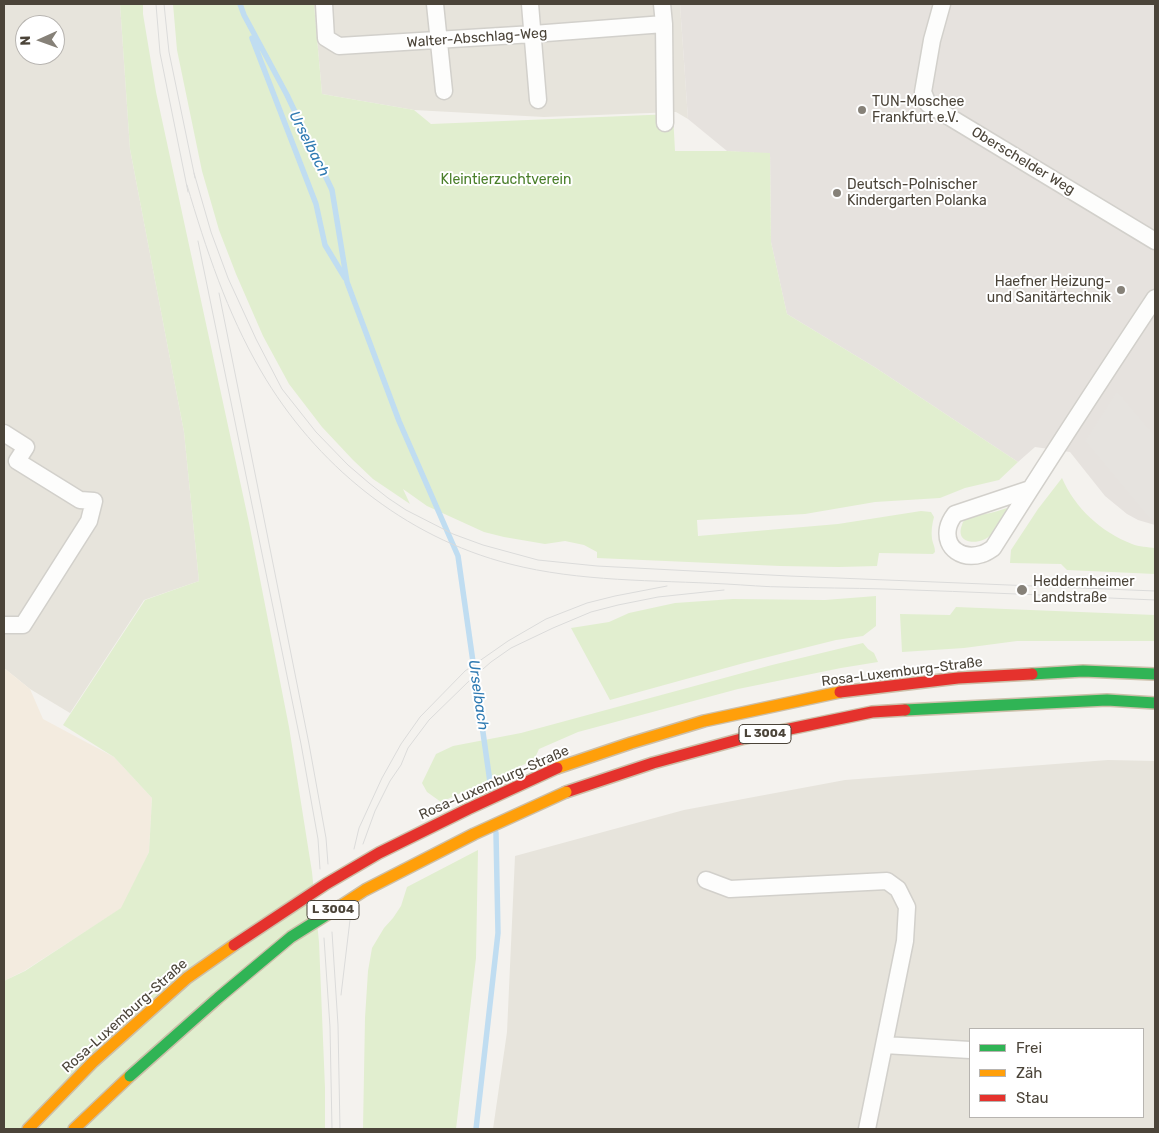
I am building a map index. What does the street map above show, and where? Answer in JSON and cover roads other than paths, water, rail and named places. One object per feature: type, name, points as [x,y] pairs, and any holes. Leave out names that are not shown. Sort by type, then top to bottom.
[{"type":"highway","name":"Rosa-Luxemburg-Straße","points":[[28,1129],[93,1062],[187,978],[234,945],[326,884],[379,853],[557,768],[630,743],[704,721],[845,691],[958,678],[1083,672],[1155,674]]},
{"type":"highway","name":"L 3004","points":[[74,1129],[130,1076],[218,998],[291,937],[365,890],[474,834],[566,792],[653,763],[741,739],[872,712],[1107,700],[1155,703]]},
{"type":"highway","points":[[86,1129],[130,1076]]},
{"type":"street","name":"Walter-Abschlag-Weg","points":[[324,4],[326,38],[339,46],[664,24]]},
{"type":"street","points":[[435,4],[444,91]]},
{"type":"street","points":[[530,4],[538,100]]},
{"type":"street","points":[[662,4],[665,123]]},
{"type":"street","name":"Oberschelder Weg","points":[[942,4],[932,40],[923,92],[928,104],[1155,241]]},
{"type":"street","points":[[1030,489],[955,514],[948,526],[947,538],[953,550],[966,556],[982,554],[993,548],[1061,440],[1155,298]]},
{"type":"street","points":[[4,433],[26,447],[17,461],[80,500],[94,502],[89,521],[23,626],[4,625]]},
{"type":"street","points":[[4,630],[6,638],[4,640]]},
{"type":"street","points":[[706,880],[730,889],[887,881],[898,889],[906,907],[905,941],[867,1129]]},
{"type":"street","points":[[884,1045],[969,1050]]},
{"type":"waterway","name":"Urselbach","points":[[240,4],[287,95],[332,190],[347,282],[399,421],[458,556],[491,789]]},
{"type":"waterway","name":"Urselbach","points":[[252,38],[316,204],[325,245],[345,278]]},
{"type":"waterway","name":"Urselbach","points":[[476,1129],[498,933],[496,833]]},
{"type":"tram line","points":[[156,4],[160,53],[188,192]]},
{"type":"tram line","points":[[164,4],[169,52],[195,178]]},
{"type":"tram line","points":[[194,173],[211,232],[228,278],[256,339],[282,389],[316,432],[348,465],[369,483],[406,510],[453,534],[483,545],[538,560],[597,566],[1155,591]]},
{"type":"tram line","points":[[187,185],[210,257],[228,304],[249,349],[283,405],[308,437],[336,466],[366,492],[399,516],[434,536],[471,552],[536,570],[617,579],[770,587],[885,589],[1155,600]]},
{"type":"tram line","points":[[198,241],[301,744],[318,839],[320,869]]},
{"type":"tram line","points":[[219,293],[309,744],[326,838],[328,864]]},
{"type":"tram line","points":[[354,849],[359,828],[382,778],[401,744],[420,717],[465,671],[508,641],[546,619],[587,603],[667,586]]},
{"type":"tram line","points":[[363,844],[375,811],[390,781],[401,765],[408,748],[429,720],[491,662],[511,648],[591,612],[658,597],[724,590]]},
{"type":"tram line","points":[[341,995],[350,920]]},
{"type":"tram line","points":[[332,932],[338,1025],[340,1129]]},
{"type":"tram line","points":[[324,938],[330,1027],[332,1129]]},
{"type":"place","name":"TUN-Moschee Frankfurt e.V.","points":[[862,110]]},
{"type":"place","name":"Deutsch-Polnischer Kindergarten Polanka","points":[[837,193]]},
{"type":"place","name":"Haefner Heizung- und Sanitärtechnik","points":[[1121,290]]},
{"type":"place","name":"Heddernheimer Landstraße","points":[[1022,590]]},
{"type":"park label","name":"Kleintierzuchtverein","points":[[506,180]]}]
